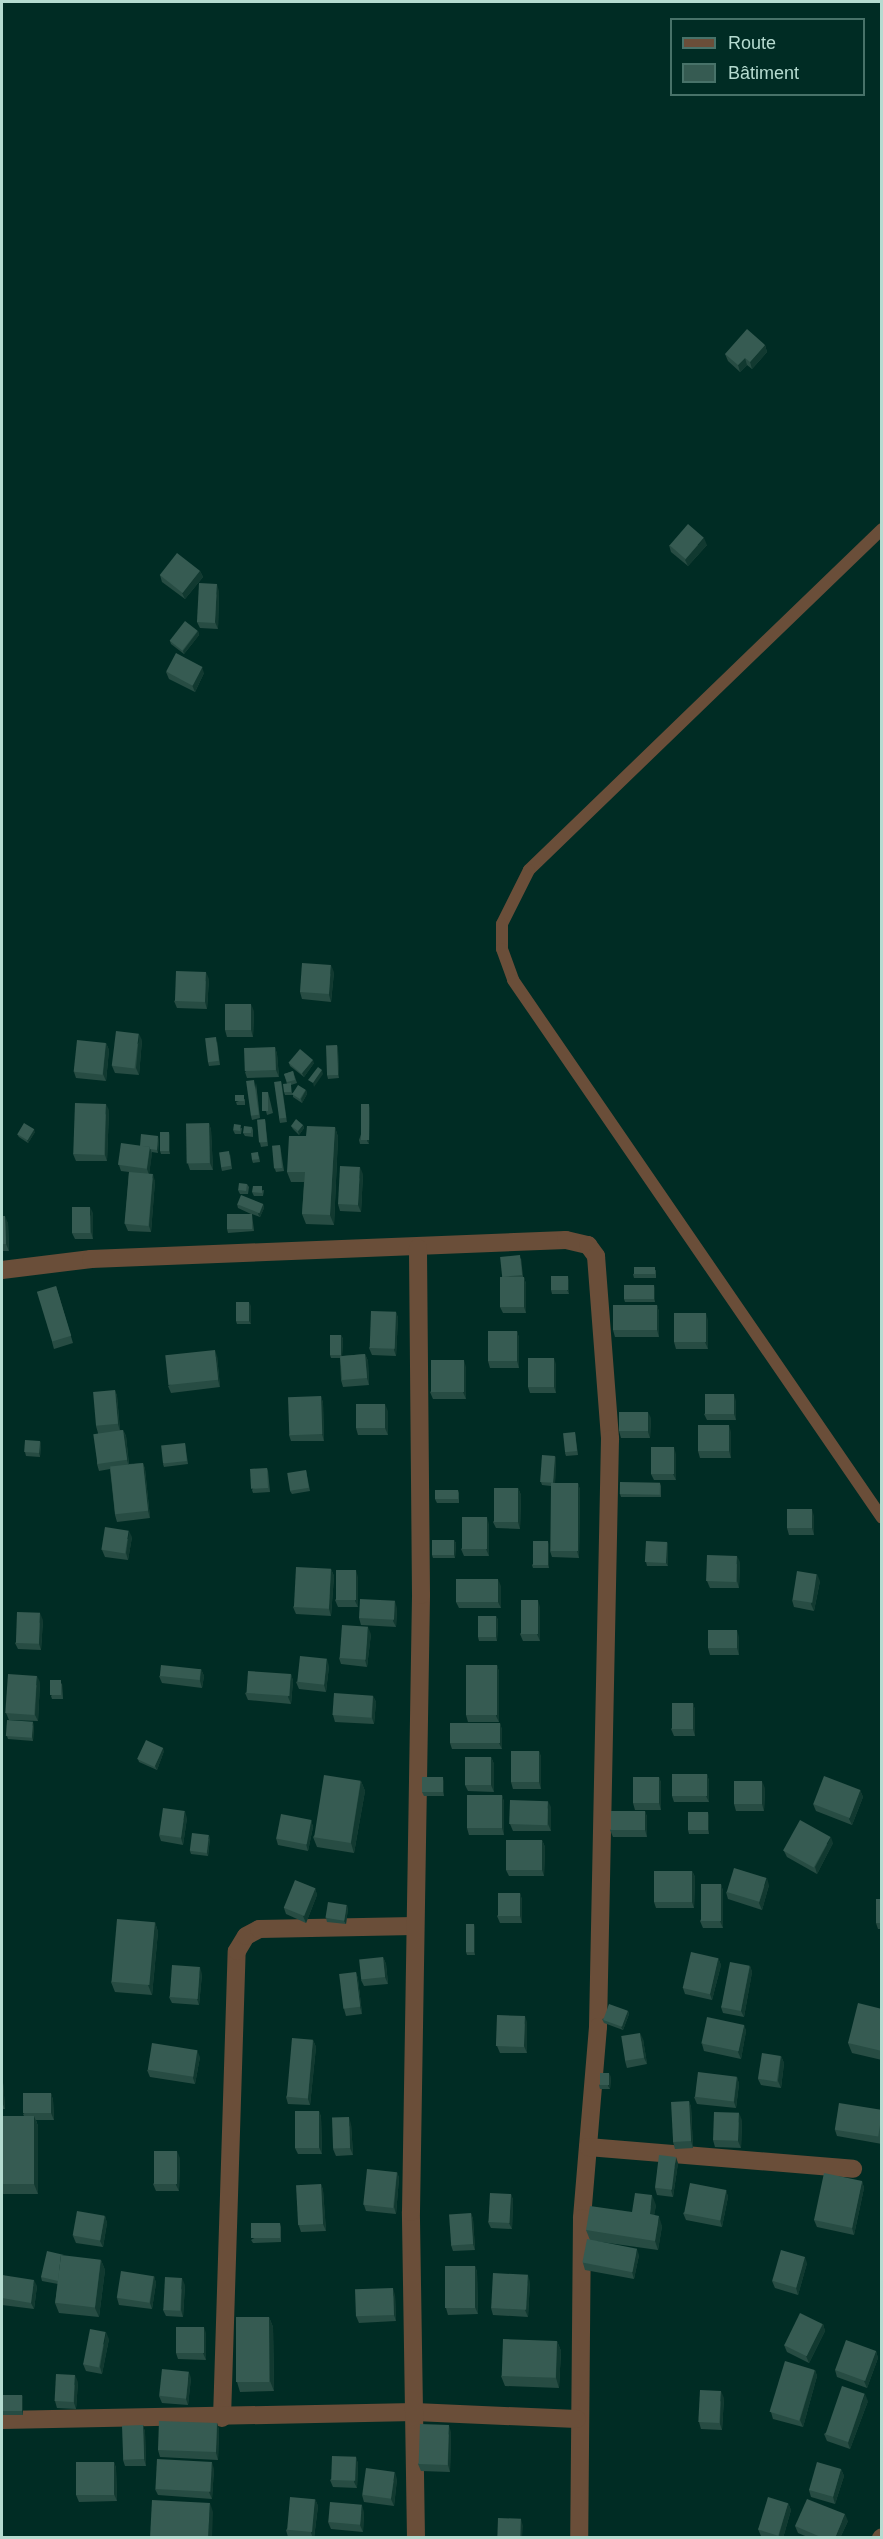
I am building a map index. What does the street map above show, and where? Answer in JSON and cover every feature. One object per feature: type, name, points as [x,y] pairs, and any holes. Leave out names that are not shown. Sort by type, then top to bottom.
[{"type":"street","points":[[2,1270],[91,1259],[418,1248],[566,1240],[588,1245],[596,1256],[610,1439],[598,2027],[588,2148],[577,2419],[579,2538]]},
{"type":"street","points":[[416,2538],[414,1926],[418,1248]]},
{"type":"street","points":[[222,2418],[237,1951],[246,1936],[259,1929],[414,1926]]},
{"type":"street","points":[[588,2148],[853,2169]]},
{"type":"street","points":[[2,2420],[222,2418],[415,2412],[577,2419]]},
{"type":"lane","points":[[882,529],[529,870],[513,893],[502,933],[513,980],[882,1518]]},
{"type":"building","points":[[747,329],[765,345],[750,362],[745,358],[738,365],[725,354]]},
{"type":"building","points":[[688,524],[704,538],[685,559],[670,545]]},
{"type":"building","points":[[177,553],[200,571],[183,593],[160,575]]},
{"type":"building","points":[[199,583],[217,584],[215,623],[197,622]]},
{"type":"building","points":[[185,621],[198,631],[182,651],[170,641]]},
{"type":"building","points":[[176,653],[202,667],[193,686],[166,672]]},
{"type":"building","points":[[302,963],[331,965],[329,994],[300,992]]},
{"type":"building","points":[[176,971],[206,972],[205,1002],[175,1001]]},
{"type":"building","points":[[225,1004],[251,1004],[251,1030],[225,1030]]},
{"type":"building","points":[[116,1031],[139,1034],[135,1069],[112,1066]]},
{"type":"building","points":[[216,1037],[219,1061],[208,1062],[205,1038]]},
{"type":"building","points":[[77,1040],[106,1043],[102,1075],[74,1072]]},
{"type":"building","points":[[326,1045],[337,1045],[338,1075],[327,1075]]},
{"type":"building","points":[[275,1047],[276,1070],[245,1071],[244,1048]]},
{"type":"building","points":[[300,1049],[313,1060],[301,1074],[288,1063]]},
{"type":"building","points":[[318,1067],[322,1070],[313,1083],[308,1080]]},
{"type":"building","points":[[293,1071],[295,1080],[287,1082],[284,1074]]},
{"type":"building","points":[[254,1080],[259,1115],[251,1116],[246,1081]]},
{"type":"building","points":[[281,1081],[286,1118],[279,1119],[274,1082]]},
{"type":"building","points":[[291,1083],[291,1092],[284,1092],[283,1084]]},
{"type":"building","points":[[298,1085],[306,1090],[300,1099],[292,1094]]},
{"type":"building","points":[[262,1092],[268,1092],[268,1111],[262,1111]]},
{"type":"building","points":[[235,1095],[244,1095],[244,1101],[235,1101]]},
{"type":"building","points":[[75,1103],[106,1104],[104,1155],[73,1154]]},
{"type":"building","points":[[361,1104],[369,1104],[369,1140],[361,1140]]},
{"type":"building","points":[[265,1119],[267,1142],[259,1143],[257,1120]]},
{"type":"building","points":[[296,1119],[303,1125],[298,1131],[291,1126]]},
{"type":"building","points":[[24,1123],[34,1129],[28,1140],[17,1134]]},
{"type":"building","points":[[186,1123],[209,1123],[210,1163],[187,1163]]},
{"type":"building","points":[[234,1124],[241,1125],[240,1131],[233,1130]]},
{"type":"building","points":[[244,1126],[252,1127],[251,1133],[243,1133]]},
{"type":"building","points":[[307,1126],[335,1127],[330,1215],[302,1214],[305,1172],[287,1172],[289,1136],[306,1136]]},
{"type":"building","points":[[160,1132],[169,1132],[169,1151],[160,1151]]},
{"type":"building","points":[[141,1134],[158,1136],[157,1150],[140,1146]]},
{"type":"building","points":[[121,1143],[150,1147],[147,1169],[118,1165]]},
{"type":"building","points":[[280,1145],[282,1168],[274,1169],[272,1146]]},
{"type":"building","points":[[229,1151],[231,1166],[221,1167],[219,1152]]},
{"type":"building","points":[[258,1152],[259,1159],[252,1160],[251,1153]]},
{"type":"building","points":[[340,1166],[360,1167],[358,1205],[338,1204]]},
{"type":"building","points":[[129,1172],[153,1174],[148,1226],[124,1224]]},
{"type":"building","points":[[239,1183],[247,1184],[246,1191],[238,1190]]},
{"type":"building","points":[[253,1186],[262,1186],[262,1193],[252,1192]]},
{"type":"building","points":[[241,1195],[263,1204],[260,1213],[237,1204]]},
{"type":"building","points":[[72,1207],[90,1207],[90,1233],[72,1233]]},
{"type":"building","points":[[227,1214],[252,1214],[252,1229],[227,1229]]},
{"type":"building","points":[[2,1216],[5,1216],[6,1244],[2,1244]]},
{"type":"building","points":[[520,1255],[522,1275],[502,1277],[500,1257]]},
{"type":"building","points":[[634,1267],[655,1267],[655,1274],[634,1274]]},
{"type":"building","points":[[551,1276],[568,1276],[568,1290],[551,1290]]},
{"type":"building","points":[[500,1277],[524,1277],[524,1307],[500,1307]]},
{"type":"building","points":[[624,1285],[654,1285],[654,1299],[624,1299]]},
{"type":"building","points":[[56,1286],[71,1336],[52,1342],[37,1292]]},
{"type":"building","points":[[236,1302],[249,1302],[249,1321],[236,1321]]},
{"type":"building","points":[[613,1305],[657,1305],[657,1330],[613,1330]]},
{"type":"building","points":[[371,1311],[396,1312],[395,1349],[370,1348]]},
{"type":"building","points":[[674,1313],[706,1313],[706,1342],[674,1342]]},
{"type":"building","points":[[488,1331],[517,1331],[517,1361],[488,1361]]},
{"type":"building","points":[[330,1335],[341,1335],[341,1355],[330,1355]]},
{"type":"building","points":[[215,1350],[218,1380],[168,1385],[165,1355]]},
{"type":"building","points":[[365,1354],[367,1378],[342,1380],[340,1356]]},
{"type":"building","points":[[528,1358],[554,1358],[554,1387],[528,1387]]},
{"type":"building","points":[[431,1360],[464,1360],[464,1392],[431,1392]]},
{"type":"building","points":[[115,1390],[118,1424],[96,1426],[93,1392]]},
{"type":"building","points":[[705,1394],[734,1394],[734,1414],[705,1414]]},
{"type":"building","points":[[321,1396],[322,1434],[289,1435],[288,1397]]},
{"type":"building","points":[[356,1404],[385,1404],[385,1428],[356,1428]]},
{"type":"building","points":[[619,1412],[648,1412],[648,1431],[619,1431]]},
{"type":"building","points":[[698,1425],[729,1425],[729,1451],[698,1451]]},
{"type":"building","points":[[123,1430],[127,1460],[97,1464],[93,1434]]},
{"type":"building","points":[[575,1432],[577,1451],[565,1452],[563,1433]]},
{"type":"building","points":[[25,1440],[40,1441],[39,1453],[24,1452]]},
{"type":"building","points":[[185,1443],[187,1461],[163,1463],[161,1446]]},
{"type":"building","points":[[651,1447],[674,1447],[674,1474],[651,1474]]},
{"type":"building","points":[[542,1455],[555,1456],[553,1483],[540,1482]]},
{"type":"building","points":[[143,1463],[148,1511],[115,1514],[110,1466]]},
{"type":"building","points":[[267,1468],[268,1488],[251,1489],[250,1469]]},
{"type":"building","points":[[306,1470],[309,1488],[290,1491],[287,1473]]},
{"type":"building","points":[[620,1482],[660,1483],[660,1495],[620,1494]]},
{"type":"building","points":[[551,1483],[578,1483],[578,1551],[551,1551]]},
{"type":"building","points":[[494,1488],[518,1488],[518,1522],[494,1522]]},
{"type":"building","points":[[435,1490],[458,1490],[458,1499],[435,1499]]},
{"type":"building","points":[[787,1509],[812,1509],[812,1528],[787,1528]]},
{"type":"building","points":[[462,1517],[487,1517],[487,1549],[462,1549]]},
{"type":"building","points":[[105,1527],[129,1531],[125,1553],[101,1550]]},
{"type":"building","points":[[432,1540],[454,1540],[454,1555],[432,1555]]},
{"type":"building","points":[[533,1541],[548,1541],[548,1565],[533,1565]]},
{"type":"building","points":[[646,1541],[667,1542],[666,1563],[645,1562]]},
{"type":"building","points":[[707,1555],[737,1556],[736,1582],[706,1581]]},
{"type":"building","points":[[296,1567],[331,1569],[329,1609],[294,1607]]},
{"type":"building","points":[[336,1570],[356,1570],[356,1600],[336,1600]]},
{"type":"building","points":[[797,1571],[817,1574],[812,1603],[792,1600]]},
{"type":"building","points":[[456,1579],[498,1579],[498,1602],[456,1602]]},
{"type":"building","points":[[360,1599],[395,1601],[394,1620],[359,1618]]},
{"type":"building","points":[[521,1600],[538,1600],[538,1634],[521,1634]]},
{"type":"building","points":[[17,1612],[40,1613],[39,1644],[16,1643]]},
{"type":"building","points":[[478,1616],[496,1616],[496,1637],[478,1637]]},
{"type":"building","points":[[342,1625],[368,1627],[366,1660],[340,1658]]},
{"type":"building","points":[[708,1630],[737,1630],[737,1648],[708,1648]]},
{"type":"building","points":[[300,1656],[327,1659],[324,1685],[297,1682]]},
{"type":"building","points":[[161,1665],[201,1669],[200,1680],[160,1676]]},
{"type":"building","points":[[466,1665],[497,1665],[497,1715],[466,1715]]},
{"type":"building","points":[[248,1671],[291,1674],[289,1696],[246,1693]]},
{"type":"building","points":[[8,1674],[37,1676],[34,1715],[5,1713]]},
{"type":"building","points":[[50,1680],[61,1680],[61,1695],[50,1695]]},
{"type":"building","points":[[334,1693],[373,1696],[371,1718],[332,1715]]},
{"type":"building","points":[[672,1703],[693,1703],[693,1729],[672,1729]]},
{"type":"building","points":[[7,1720],[33,1722],[32,1738],[6,1736]]},
{"type":"building","points":[[450,1723],[500,1723],[500,1743],[450,1743]]},
{"type":"building","points":[[146,1740],[163,1748],[154,1767],[137,1759]]},
{"type":"building","points":[[511,1751],[539,1751],[539,1782],[511,1782]]},
{"type":"building","points":[[465,1757],[491,1757],[491,1785],[465,1785]]},
{"type":"building","points":[[672,1774],[707,1774],[707,1796],[672,1796]]},
{"type":"building","points":[[324,1775],[361,1781],[351,1843],[314,1837]]},
{"type":"building","points":[[824,1776],[860,1790],[850,1818],[813,1804]]},
{"type":"building","points":[[422,1777],[443,1777],[443,1792],[422,1792]]},
{"type":"building","points":[[633,1777],[659,1777],[659,1803],[633,1803]]},
{"type":"building","points":[[734,1781],[762,1781],[762,1804],[734,1804]]},
{"type":"building","points":[[467,1795],[502,1795],[502,1828],[467,1828]]},
{"type":"building","points":[[510,1800],[548,1801],[547,1825],[509,1824]]},
{"type":"building","points":[[163,1808],[185,1811],[181,1838],[159,1835]]},
{"type":"building","points":[[611,1811],[645,1811],[645,1830],[611,1830]]},
{"type":"building","points":[[688,1812],[708,1812],[708,1830],[688,1830]]},
{"type":"building","points":[[281,1814],[311,1820],[307,1844],[276,1839]]},
{"type":"building","points":[[800,1820],[831,1837],[814,1868],[783,1851]]},
{"type":"building","points":[[192,1833],[209,1835],[207,1853],[190,1851]]},
{"type":"building","points":[[506,1840],[542,1840],[542,1870],[506,1870]]},
{"type":"building","points":[[734,1868],[767,1878],[759,1902],[727,1892]]},
{"type":"building","points":[[654,1871],[692,1871],[692,1902],[654,1902]]},
{"type":"building","points":[[295,1880],[315,1888],[304,1916],[284,1908]]},
{"type":"building","points":[[701,1884],[721,1884],[721,1921],[701,1921]]},
{"type":"building","points":[[498,1893],[520,1893],[520,1916],[498,1916]]},
{"type":"building","points":[[876,1899],[882,1899],[882,1923],[876,1923]]},
{"type":"building","points":[[328,1902],[347,1905],[344,1921],[325,1918]]},
{"type":"building","points":[[117,1919],[155,1922],[149,1985],[112,1982]]},
{"type":"building","points":[[466,1924],[474,1924],[474,1952],[466,1952]]},
{"type":"building","points":[[691,1952],[718,1958],[710,1994],[683,1988]]},
{"type":"building","points":[[383,1957],[385,1977],[361,1979],[359,1960]]},
{"type":"building","points":[[730,1962],[750,1966],[741,2011],[721,2007]]},
{"type":"building","points":[[172,1965],[200,1967],[198,1999],[170,1997]]},
{"type":"building","points":[[356,1972],[360,2007],[343,2009],[339,1974]]},
{"type":"building","points":[[858,2003],[882,2009],[882,2051],[848,2043]]},
{"type":"building","points":[[609,2004],[628,2011],[622,2027],[603,2020]]},
{"type":"building","points":[[497,2015],[525,2016],[524,2047],[496,2046]]},
{"type":"building","points":[[707,2017],[744,2025],[739,2051],[701,2043]]},
{"type":"building","points":[[640,2033],[644,2058],[625,2061],[621,2036]]},
{"type":"building","points":[[292,2038],[313,2040],[308,2099],[287,2097]]},
{"type":"building","points":[[152,2043],[197,2050],[193,2077],[148,2070]]},
{"type":"building","points":[[762,2053],[781,2056],[777,2082],[758,2079]]},
{"type":"building","points":[[698,2072],[737,2077],[734,2102],[695,2097]]},
{"type":"building","points":[[600,2073],[609,2073],[609,2085],[600,2085]]},
{"type":"building","points":[[23,2093],[51,2093],[51,2113],[23,2113]]},
{"type":"building","points":[[689,2101],[691,2141],[673,2142],[671,2102]]},
{"type":"building","points":[[839,2103],[882,2110],[878,2137],[835,2130]]},
{"type":"building","points":[[295,2111],[319,2111],[319,2148],[295,2148]]},
{"type":"building","points":[[714,2112],[739,2113],[738,2141],[713,2140]]},
{"type":"building","points":[[2,2116],[34,2116],[34,2184],[2,2184]]},
{"type":"building","points":[[349,2117],[350,2148],[333,2149],[332,2118]]},
{"type":"building","points":[[154,2151],[177,2151],[177,2184],[154,2184]]},
{"type":"building","points":[[659,2155],[676,2157],[672,2190],[655,2188]]},
{"type":"building","points":[[367,2169],[397,2172],[393,2208],[363,2205]]},
{"type":"building","points":[[824,2173],[862,2181],[852,2228],[814,2220]]},
{"type":"building","points":[[690,2183],[726,2190],[720,2220],[684,2213]]},
{"type":"building","points":[[321,2184],[323,2224],[298,2225],[296,2185]]},
{"type":"building","points":[[490,2193],[511,2194],[509,2223],[488,2222]]},
{"type":"building","points":[[635,2193],[652,2195],[650,2214],[659,2216],[655,2241],[586,2230],[590,2206],[632,2212]]},
{"type":"building","points":[[77,2211],[105,2216],[100,2240],[73,2236]]},
{"type":"building","points":[[471,2213],[473,2244],[451,2245],[449,2215]]},
{"type":"building","points":[[251,2223],[280,2223],[280,2238],[251,2238]]},
{"type":"building","points":[[587,2239],[637,2249],[632,2272],[582,2263]]},
{"type":"building","points":[[781,2250],[805,2257],[796,2288],[772,2281]]},
{"type":"building","points":[[47,2251],[64,2255],[61,2255],[58,2281],[41,2277]]},
{"type":"building","points":[[61,2255],[101,2260],[95,2308],[55,2303]]},
{"type":"building","points":[[445,2266],[475,2266],[475,2308],[445,2308]]},
{"type":"building","points":[[121,2271],[154,2276],[149,2303],[117,2298]]},
{"type":"building","points":[[493,2273],[528,2275],[526,2310],[491,2308]]},
{"type":"building","points":[[2,2275],[34,2280],[31,2303],[2,2298]]},
{"type":"building","points":[[165,2277],[182,2278],[180,2311],[163,2310]]},
{"type":"building","points":[[393,2288],[394,2315],[356,2316],[355,2289]]},
{"type":"building","points":[[800,2313],[822,2324],[807,2356],[784,2345]]},
{"type":"building","points":[[236,2317],[269,2317],[269,2382],[236,2382]]},
{"type":"building","points":[[176,2327],[204,2327],[204,2353],[176,2353]]},
{"type":"building","points":[[90,2329],[106,2332],[99,2367],[83,2364]]},
{"type":"building","points":[[503,2339],[557,2341],[556,2378],[502,2376]]},
{"type":"building","points":[[846,2340],[876,2351],[865,2381],[835,2370]]},
{"type":"building","points":[[785,2361],[815,2370],[799,2421],[770,2412]]},
{"type":"building","points":[[162,2369],[189,2372],[186,2399],[159,2396]]},
{"type":"building","points":[[56,2374],[75,2375],[74,2402],[55,2401]]},
{"type":"building","points":[[842,2386],[865,2394],[848,2442],[825,2434]]},
{"type":"building","points":[[700,2390],[721,2391],[719,2423],[698,2422]]},
{"type":"building","points":[[2,2395],[22,2395],[22,2411],[2,2411]]},
{"type":"building","points":[[159,2421],[217,2423],[216,2452],[158,2450]]},
{"type":"building","points":[[420,2424],[449,2425],[448,2465],[419,2464]]},
{"type":"building","points":[[143,2425],[144,2459],[123,2460],[122,2426]]},
{"type":"building","points":[[332,2456],[356,2457],[355,2481],[331,2480]]},
{"type":"building","points":[[157,2459],[212,2462],[210,2492],[155,2489]]},
{"type":"building","points":[[76,2462],[114,2462],[114,2495],[76,2495]]},
{"type":"building","points":[[817,2462],[841,2469],[833,2497],[809,2490]]},
{"type":"building","points":[[366,2468],[395,2472],[391,2499],[362,2495]]},
{"type":"building","points":[[290,2497],[315,2499],[312,2532],[287,2530]]},
{"type":"building","points":[[768,2497],[788,2503],[778,2536],[758,2530]]},
{"type":"building","points":[[807,2499],[845,2514],[835,2538],[823,2538],[795,2526]]},
{"type":"building","points":[[152,2500],[210,2503],[208,2538],[150,2538]]},
{"type":"building","points":[[330,2502],[362,2505],[360,2525],[328,2522]]},
{"type":"building","points":[[498,2518],[521,2519],[520,2538],[497,2538]]}]
